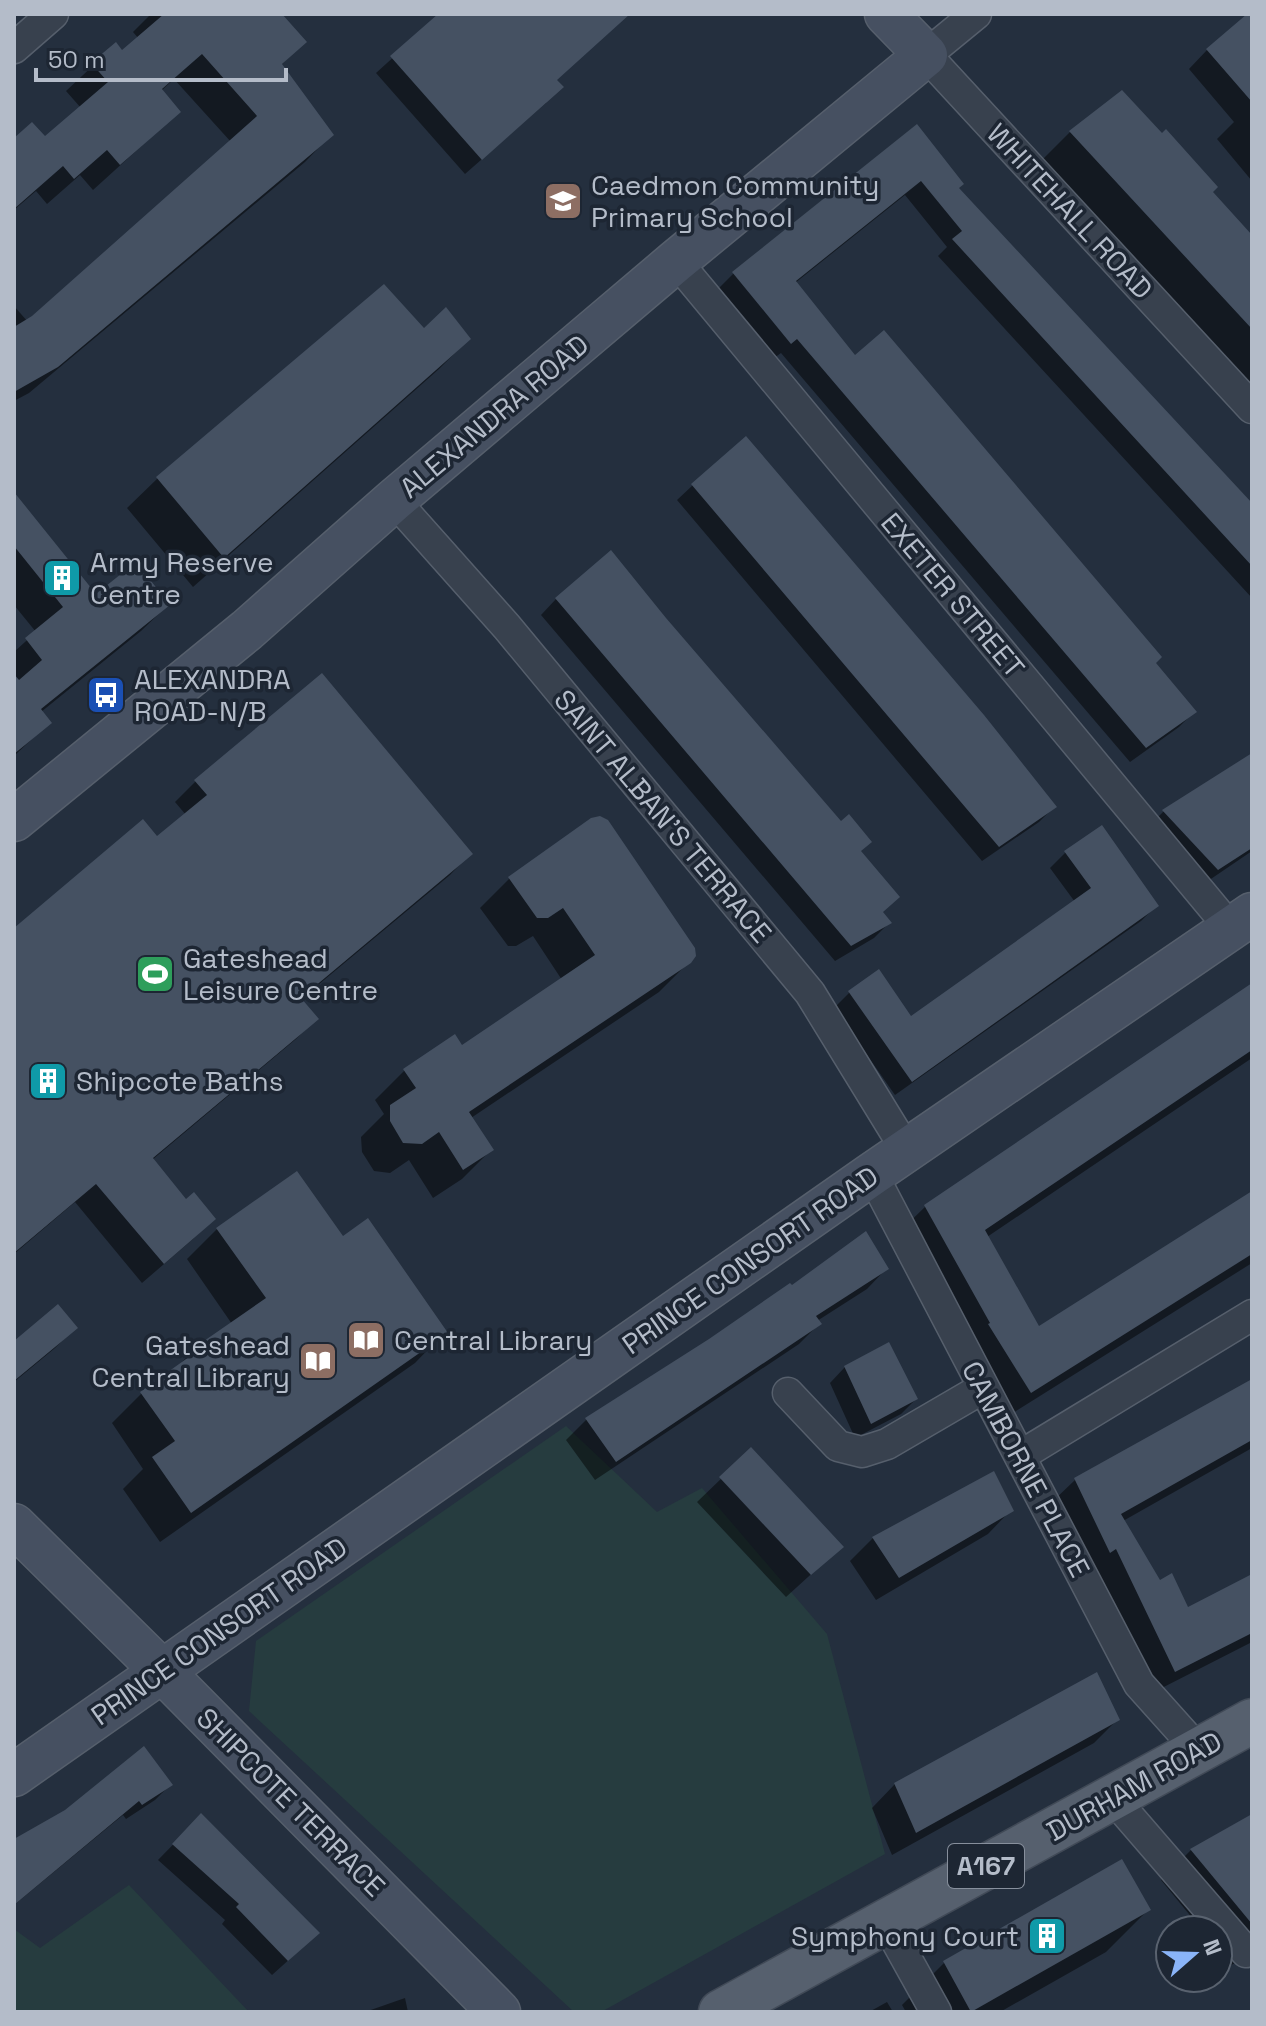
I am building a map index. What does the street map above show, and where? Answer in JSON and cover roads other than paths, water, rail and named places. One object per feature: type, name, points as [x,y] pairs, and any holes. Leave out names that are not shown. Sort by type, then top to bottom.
[{"type":"main road","name":"DURHAM ROAD","points":[[721,2012],[1252,1721]]},
{"type":"street","points":[[14,48],[53,14]]},
{"type":"street","name":"WHITEHALL ROAD","points":[[886,14],[1252,408]]},
{"type":"street","name":"ALEXANDRA ROAD","points":[[14,820],[247,630],[394,500],[676,261],[976,14]]},
{"type":"street","name":"EXETER STREET","points":[[676,261],[1241,922]]},
{"type":"street","name":"SAINT ALBAN'S TERRACE","points":[[394,500],[507,627],[810,993],[907,1151]]},
{"type":"street","name":"PRINCE CONSORT ROAD","points":[[14,1775],[872,1174],[1241,922]]},
{"type":"street","name":"CAMBORNE PLACE","points":[[872,1174],[1139,1684],[1199,1751]]},
{"type":"street","points":[[1020,1456],[1252,1315]]},
{"type":"street","points":[[788,1393],[838,1446],[862,1452],[887,1444],[983,1388]]},
{"type":"street","name":"SHIPCOTE TERRACE","points":[[14,1525],[499,2012]]},
{"type":"street","points":[[1113,1798],[1246,1952]]},
{"type":"street","points":[[886,1922],[936,2012]]},
{"type":"place","name":"Caedmon Community Primary School","points":[[563,201]]},
{"type":"place","name":"Army Reserve Centre","points":[[62,578]]},
{"type":"place","name":"ALEXANDRA ROAD-N/B","points":[[106,695]]},
{"type":"place","name":"Gateshead Leisure Centre","points":[[155,974]]},
{"type":"place","name":"Shipcote Baths","points":[[48,1081]]},
{"type":"place","name":"Central Library","points":[[366,1340]]},
{"type":"place","name":"Gateshead Central Library","points":[[318,1361]]},
{"type":"place","name":"Symphony Court","points":[[1047,1936]]}]
